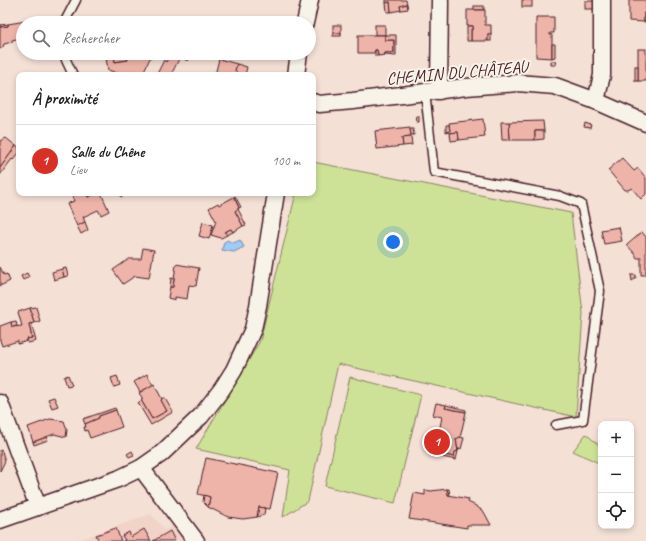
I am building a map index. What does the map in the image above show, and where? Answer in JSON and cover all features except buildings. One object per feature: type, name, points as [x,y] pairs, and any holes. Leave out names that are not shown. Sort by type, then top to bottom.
[{"type":"street","points":[[307,16],[310,0]]},
{"type":"street","points":[[432,91],[440,0]]},
{"type":"street","points":[[596,101],[602,75],[602,0]]},
{"type":"street","points":[[296,72],[298,60]]},
{"type":"street","name":"CHEMIN DU CHÂTEAU","points":[[316,103],[319,104],[466,87],[518,83],[555,86],[596,101],[646,123]]},
{"type":"street","points":[[0,520],[118,479],[141,468],[161,454],[201,416],[222,389],[234,370],[253,329],[276,196]]},
{"type":"street","points":[[0,403],[38,507]]},
{"type":"street","points":[[141,468],[196,541]]},
{"type":"lane","points":[[68,16],[76,0]]},
{"type":"lane","points":[[66,60],[72,72]]},
{"type":"lane","points":[[432,91],[434,172],[560,196],[581,204],[600,291],[583,420],[556,425]]},
{"type":"shaded area","points":[[151,514],[165,530],[174,525],[186,541],[76,541]]},
{"type":"green space","points":[[316,163],[571,213],[583,313],[576,417],[338,364],[308,501],[283,517],[290,470],[196,449],[260,341],[295,196],[316,196]]},
{"type":"green space","points":[[350,377],[421,395],[395,503],[325,486]]},
{"type":"green space","points":[[586,434],[598,444],[598,463],[573,451]]},
{"type":"water","points":[[227,240],[233,243],[240,240],[244,247],[234,252],[222,250],[224,242]]},
{"type":"place","name":"Salle du Chêne","points":[[437,442]]}]
